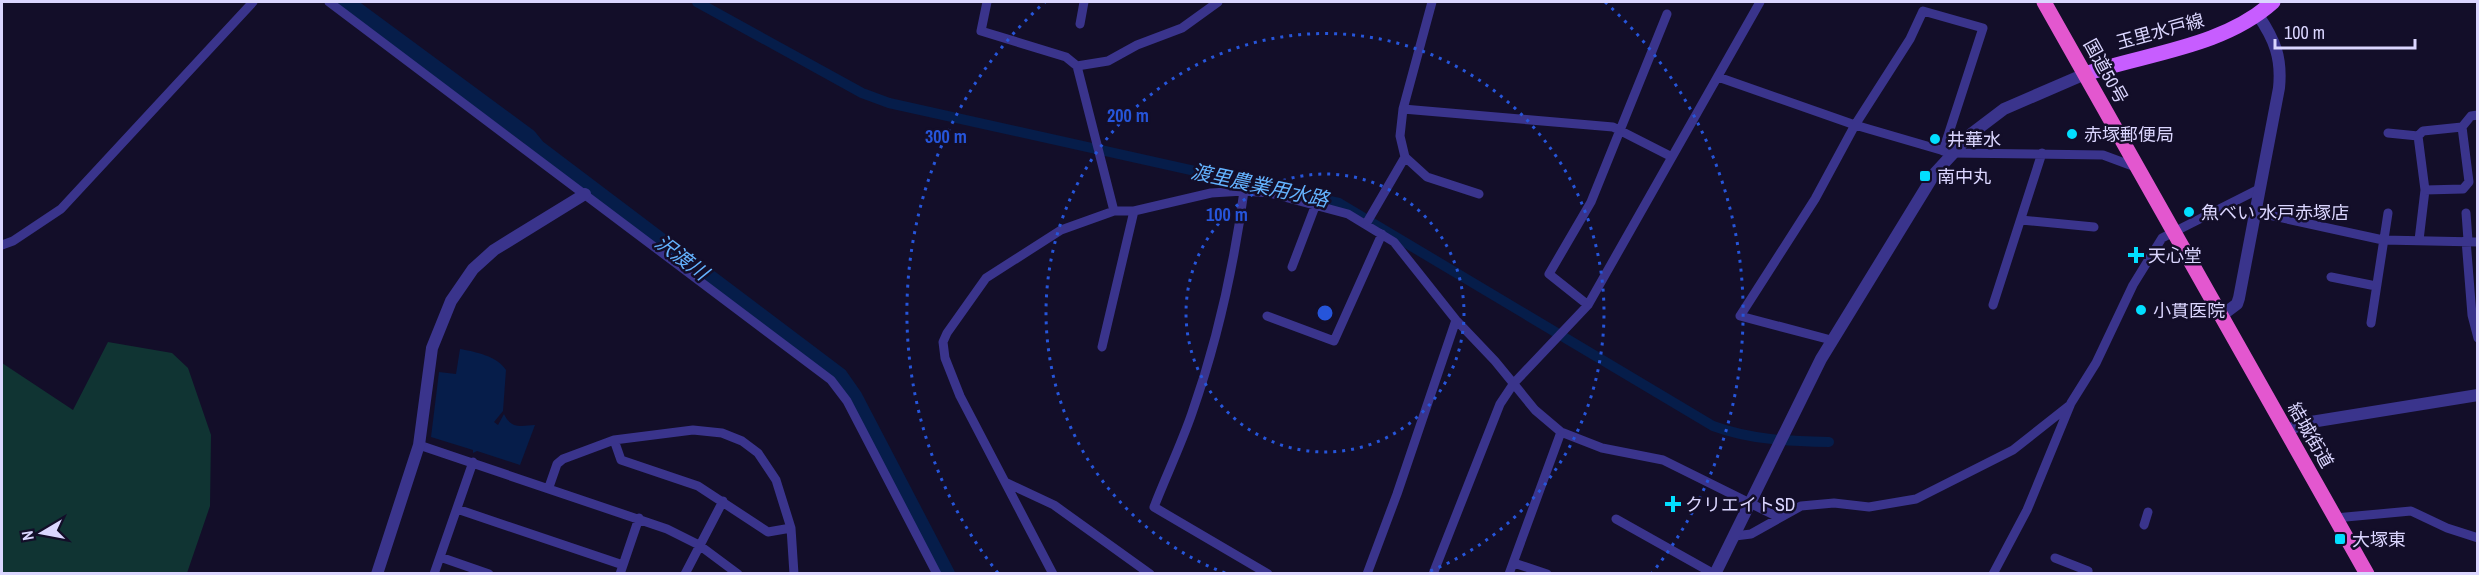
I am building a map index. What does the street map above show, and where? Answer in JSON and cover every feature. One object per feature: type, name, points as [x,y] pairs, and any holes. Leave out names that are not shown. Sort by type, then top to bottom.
[{"type":"highway","name":"国道50号","points":[[2044,2],[2221,316]]},
{"type":"highway","name":"結城街道","points":[[2221,316],[2367,573]]},
{"type":"main road","name":"玉里水戸線","points":[[2085,74],[2218,36],[2258,15],[2274,2]]},
{"type":"street","points":[[2,245],[22,235],[61,209],[253,2]]},
{"type":"street","points":[[329,2],[831,380],[847,401],[937,573]]},
{"type":"street","points":[[987,2],[981,31],[1066,57],[1077,66],[1100,148],[1114,211]]},
{"type":"street","points":[[1080,24],[1084,2]]},
{"type":"street","points":[[1077,66],[1108,61],[1137,45],[1182,28],[1218,2]]},
{"type":"street","points":[[1432,2],[1403,109],[1400,136],[1405,157],[1427,177],[1479,194]]},
{"type":"street","points":[[1433,573],[1491,421],[1514,383],[1588,305],[1760,2]]},
{"type":"street","points":[[1616,519],[1714,573],[1736,536],[1831,340],[1947,152],[1983,28],[1923,11],[1910,39],[1855,125],[1815,199],[1740,316],[1831,340]]},
{"type":"street","points":[[1588,305],[1548,274],[1590,202],[1667,14]]},
{"type":"street","points":[[2221,316],[2237,304],[2239,298],[2280,74],[2277,45],[2258,15]]},
{"type":"street","points":[[1947,152],[2004,109],[2085,74]]},
{"type":"street","points":[[1718,77],[1855,125],[1947,152],[2103,155],[2138,168]]},
{"type":"street","points":[[1403,109],[1613,127],[1672,157]]},
{"type":"street","points":[[2418,136],[2423,131],[2462,127],[2471,116],[2478,115]]},
{"type":"street","points":[[2425,190],[2463,189],[2469,182],[2462,127]]},
{"type":"street","points":[[2388,133],[2418,136]]},
{"type":"street","points":[[2418,136],[2425,190],[2419,240]]},
{"type":"street","points":[[1994,305],[2042,153]]},
{"type":"street","points":[[1368,221],[1405,157]]},
{"type":"street","points":[[1993,573],[2027,510],[2072,403],[2096,363],[2133,285],[2162,238],[2259,189]]},
{"type":"street","points":[[1244,190],[1237,238],[1207,363],[1192,414],[1154,507],[1268,573]]},
{"type":"street","points":[[1053,573],[960,396],[945,358],[943,342],[961,309],[986,278],[998,268],[1062,230],[1114,211],[1134,210],[1204,194],[1244,190],[1316,204],[1368,221],[1401,248],[1456,320],[1514,383],[1535,410],[1561,432],[1602,448],[1663,460],[1778,517]]},
{"type":"street","points":[[377,573],[419,445],[432,348],[439,325],[461,284],[494,250],[585,194]]},
{"type":"street","points":[[1292,267],[1316,204]]},
{"type":"street","points":[[1102,347],[1134,210]]},
{"type":"street","points":[[2255,212],[2383,240],[2470,241]]},
{"type":"street","points":[[2371,322],[2388,213]]},
{"type":"street","points":[[2466,213],[2470,241],[2472,315],[2478,338]]},
{"type":"street","points":[[2020,220],[2094,227]]},
{"type":"street","points":[[1267,316],[1334,341],[1382,234]]},
{"type":"street","points":[[2331,277],[2376,286]]},
{"type":"street","points":[[1367,573],[1397,494],[1456,320]]},
{"type":"street","points":[[2286,430],[2311,422],[2478,395]]},
{"type":"street","points":[[1736,536],[1751,534],[1792,509],[1814,504],[1834,503],[1869,507],[1916,499],[2013,450],[2072,403]]},
{"type":"street","points":[[549,487],[556,464],[563,459],[614,440],[706,430],[742,441],[758,453],[776,480],[791,528],[794,573]]},
{"type":"street","points":[[1509,573],[1561,432]]},
{"type":"street","points":[[614,440],[621,460],[698,486],[768,532],[791,528]]},
{"type":"street","points":[[419,445],[639,518],[699,545],[738,573]]},
{"type":"street","points":[[434,573],[473,462]]},
{"type":"street","points":[[1005,482],[1054,505],[1150,573]]},
{"type":"street","points":[[685,573],[723,501]]},
{"type":"street","points":[[457,509],[622,569],[639,518]]},
{"type":"street","points":[[2335,518],[2411,511],[2447,528],[2478,538]]},
{"type":"street","points":[[2144,525],[2148,512]]},
{"type":"street","points":[[440,557],[489,573]]},
{"type":"street","points":[[2055,558],[2088,571],[2087,573]]},
{"type":"street","points":[[1514,563],[1548,573]]},
{"type":"green space","points":[[108,342],[172,353],[188,368],[211,435],[210,506],[187,573],[2,573],[2,363],[73,410]]},
{"type":"water","points":[[460,349],[492,358],[506,370],[503,411],[494,422],[498,425],[504,414],[513,424],[535,425],[520,465],[477,451],[473,453],[473,450],[431,437],[439,372],[456,374]]},
{"type":"waterway","name":"沢渡川","points":[[346,2],[529,137],[538,148],[840,376],[854,396],[947,574]]},
{"type":"waterway","name":"渡里農業用水路","points":[[697,2],[862,93],[889,103],[1339,203],[1713,426],[1756,437],[1829,442]]},
{"type":"place","name":"赤塚郵便局","points":[[2072,134]]},
{"type":"place","name":"井華水","points":[[1935,139]]},
{"type":"place","name":"南中丸","points":[[1925,176]]},
{"type":"place","name":"魚べい 水戸赤塚店","points":[[2189,212]]},
{"type":"place","name":"天心堂","points":[[2136,255]]},
{"type":"place","name":"小貫医院","points":[[2141,310]]},
{"type":"place","name":"クリエイトSD","points":[[1673,504]]},
{"type":"place","name":"大塚東","points":[[2340,539]]}]
